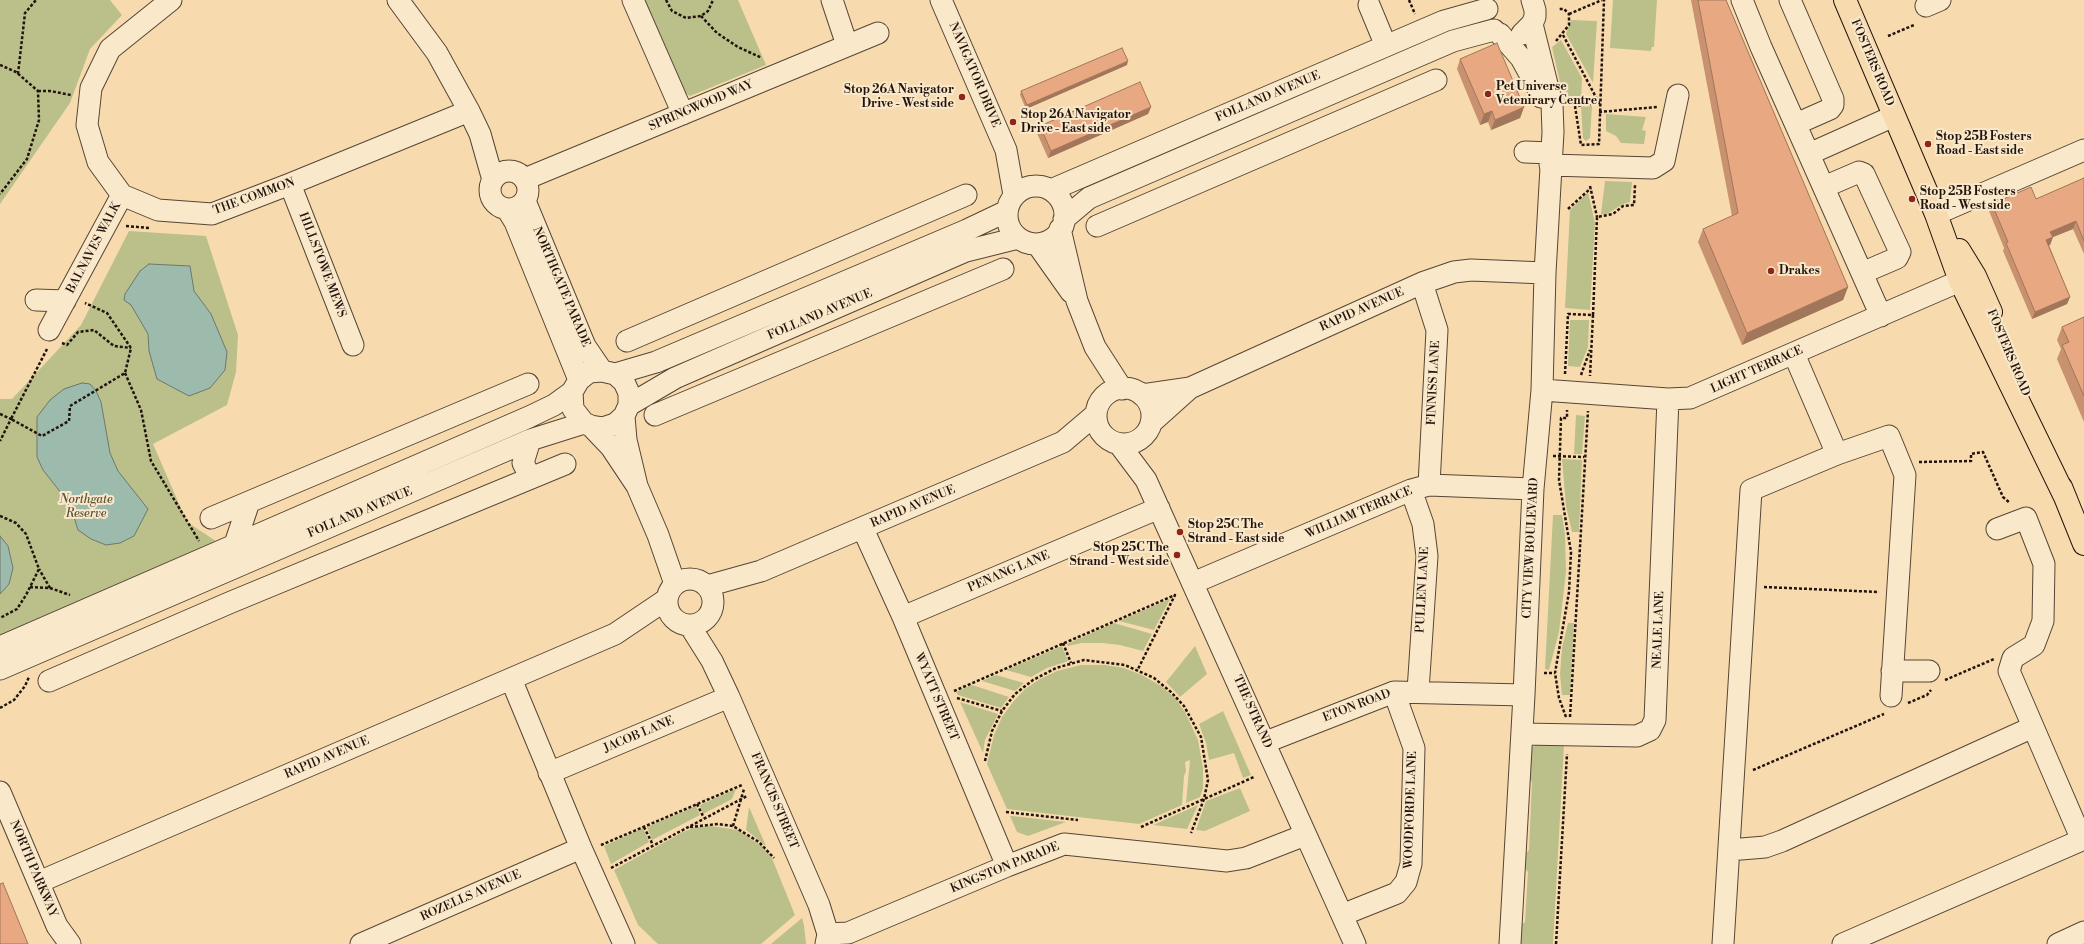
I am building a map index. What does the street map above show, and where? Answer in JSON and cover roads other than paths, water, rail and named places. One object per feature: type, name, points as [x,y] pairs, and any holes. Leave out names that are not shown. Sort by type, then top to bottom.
[{"type":"main road","name":"FOSTERS ROAD","points":[[1845,0],[1936,214],[1960,281],[2066,499]]},
{"type":"main road","name":"FOSTERS ROAD","points":[[1936,214],[1975,276],[2011,356],[2084,544]]},
{"type":"street","points":[[122,195],[98,162],[88,126],[91,88],[110,49],[171,0]]},
{"type":"street","points":[[398,0],[437,53],[469,111],[480,134],[493,180]]},
{"type":"street","points":[[633,0],[683,114]]},
{"type":"street","points":[[832,0],[847,45]]},
{"type":"street","points":[[1742,0],[1881,316]]},
{"type":"street","points":[[1790,0],[1833,99],[1830,109],[1796,124]]},
{"type":"street","name":"NAVIGATOR DRIVE","points":[[943,1],[1006,150],[1010,203]]},
{"type":"street","points":[[1533,13],[1554,4]]},
{"type":"street","points":[[1369,5],[1386,46]]},
{"type":"street","points":[[1488,5],[1487,17],[1497,32]]},
{"type":"street","name":"FOLLAND AVENUE","points":[[1046,188],[1444,21],[1488,5]]},
{"type":"street","name":"FOLLAND AVENUE","points":[[1062,224],[1089,198],[1453,41],[1497,32],[1514,37],[1528,30],[1533,13]]},
{"type":"street","name":"CITY VIEW BOULEVARD","points":[[1510,944],[1524,695],[1533,489],[1542,390],[1544,273],[1551,159],[1552,104],[1533,13]]},
{"type":"street","name":"CITY VIEW BOULEVARD","points":[[1497,32],[1521,58],[1538,89],[1545,110],[1551,159]]},
{"type":"street","name":"SPRINGWOOD WAY","points":[[518,175],[683,114],[878,33]]},
{"type":"street","points":[[1392,99],[1398,64]]},
{"type":"street","points":[[1097,226],[1436,80]]},
{"type":"street","points":[[1526,152],[1551,159],[1652,168],[1664,160],[1677,100]]},
{"type":"street","name":"THE COMMON","points":[[122,195],[158,210],[212,214],[469,111]]},
{"type":"street","points":[[1809,154],[1894,116]]},
{"type":"street","points":[[480,134],[518,175],[528,190],[516,205],[497,205],[491,196],[490,185],[493,180],[505,172],[518,175]]},
{"type":"street","name":"NAVIGATOR DRIVE","points":[[1006,150],[1046,188]]},
{"type":"street","points":[[1936,214],[2084,150]]},
{"type":"street","points":[[1824,188],[1859,172],[1864,174],[1900,252],[1898,258],[1862,273]]},
{"type":"street","name":"HILLSTOWE MEWS","points":[[290,184],[353,345]]},
{"type":"street","points":[[1077,301],[1027,241],[1009,226],[1010,203],[1026,187],[1046,188],[1059,198],[1062,203],[1062,224],[1077,301],[1095,347],[1122,389]]},
{"type":"street","points":[[1109,189],[1140,208]]},
{"type":"street","points":[[627,341],[672,320],[966,194]]},
{"type":"street","name":"BALNAVES WALK","points":[[49,330],[122,195]]},
{"type":"street","name":"FOLLAND AVENUE","points":[[609,372],[656,362],[967,230],[1010,203]]},
{"type":"street","name":"NORTHGATE PARADE","points":[[516,205],[585,346],[609,372]]},
{"type":"street","name":"NORTHGATE PARADE","points":[[516,205],[515,222],[576,386]]},
{"type":"street","points":[[939,206],[967,230]]},
{"type":"street","points":[[1027,241],[1054,237],[1062,224]]},
{"type":"street","name":"FOLLAND AVENUE","points":[[626,411],[676,378],[966,251],[1027,241]]},
{"type":"street","points":[[958,288],[966,251]]},
{"type":"street","points":[[655,415],[1003,270]]},
{"type":"street","name":"RAPID AVENUE","points":[[1142,396],[1190,388],[1422,283],[1454,272],[1471,270],[1544,273]]},
{"type":"street","name":"LIGHT TERRACE","points":[[1542,390],[1579,388],[1668,399],[1690,398],[1705,393],[1960,281]]},
{"type":"street","name":"FINNISS LANE","points":[[1420,488],[1437,330],[1422,283]]},
{"type":"street","name":"BALNAVES WALK","points":[[36,300],[65,301]]},
{"type":"street","points":[[656,362],[672,320]]},
{"type":"street","points":[[1095,347],[1098,427],[1113,441],[1127,444],[1146,430],[1150,408],[1142,396],[1136,391],[1122,389],[1114,390],[1098,407]]},
{"type":"street","points":[[1794,354],[1837,454]]},
{"type":"street","points":[[636,486],[626,440],[626,411],[629,393],[624,382],[609,372],[590,372],[576,386],[573,409],[611,447],[636,486],[658,535],[694,594]]},
{"type":"street","points":[[676,378],[703,395]]},
{"type":"street","points":[[211,518],[528,384]]},
{"type":"street","name":"FOLLAND AVENUE","points":[[0,647],[529,417],[554,405],[576,386]]},
{"type":"street","name":"RAPID AVENUE","points":[[1146,430],[1190,388]]},
{"type":"street","points":[[501,395],[529,417]]},
{"type":"street","name":"NEALE LANE","points":[[1522,734],[1637,736],[1650,730],[1655,720],[1668,399]]},
{"type":"street","name":"RAPID AVENUE","points":[[39,882],[511,680],[615,634],[694,594],[761,571],[1063,442],[1098,407]]},
{"type":"street","points":[[588,424],[603,428],[615,424],[626,411]]},
{"type":"street","name":"FOLLAND AVENUE","points":[[0,669],[45,651],[191,586],[530,440],[588,424]]},
{"type":"street","name":"THE STRAND","points":[[1146,430],[1146,480]]},
{"type":"street","points":[[1723,944],[1751,490],[1837,454],[1889,436],[1905,475],[1892,671],[1893,704]]},
{"type":"street","points":[[530,440],[523,463],[531,478]]},
{"type":"street","name":"RAPID AVENUE","points":[[1063,442],[1113,441]]},
{"type":"street","name":"THE STRAND","points":[[1113,441],[1146,480],[1266,742],[1305,835],[1355,944]]},
{"type":"street","points":[[41,676],[84,666],[229,603],[565,464]]},
{"type":"street","name":"WILLIAM TERRACE","points":[[1193,583],[1420,488],[1533,489]]},
{"type":"street","name":"PULLEN LANE","points":[[1418,691],[1426,556],[1420,488]]},
{"type":"street","points":[[235,544],[249,502]]},
{"type":"street","name":"PENANG LANE","points":[[903,617],[1159,508]]},
{"type":"street","points":[[1843,944],[2083,839],[2008,671],[2013,658],[2034,645],[2043,621],[2044,564],[2026,518],[1997,530]]},
{"type":"street","name":"WYATT STREET","points":[[863,528],[903,617],[1007,866]]},
{"type":"street","points":[[191,586],[229,603]]},
{"type":"street","name":"RAPID AVENUE","points":[[615,634],[683,623],[697,624],[694,594]]},
{"type":"street","name":"FRANCIS STREET","points":[[712,661],[683,623],[668,607],[694,594],[712,661],[822,910],[827,939]]},
{"type":"street","points":[[45,651],[84,666]]},
{"type":"street","points":[[1892,671],[1935,680]]},
{"type":"street","points":[[511,680],[581,848],[624,944]]},
{"type":"street","name":"ETON ROAD","points":[[1266,742],[1394,692],[1418,691],[1524,695]]},
{"type":"street","name":"WOODFORDE LANE","points":[[1342,915],[1397,893],[1406,882],[1411,864],[1414,748],[1394,692]]},
{"type":"street","name":"JACOB LANE","points":[[549,773],[729,697]]},
{"type":"street","points":[[1729,850],[1765,847],[2033,727]]},
{"type":"street","name":"NORTH PARKWAY","points":[[0,792],[57,926],[70,944]]},
{"type":"street","name":"KINGSTON PARADE","points":[[827,939],[848,933],[1007,866],[1064,844],[1227,861],[1246,858],[1305,835]]},
{"type":"street","name":"ROZELLS AVENUE","points":[[361,944],[581,848]]},
{"type":"street","points":[[2058,944],[2084,932]]},
{"type":"place","name":"Pet Universe Vetenirary Centre","points":[[1488,94]]},
{"type":"place","name":"Stop 26A Navigator Drive - West side","points":[[962,97]]},
{"type":"place","name":"Stop 26A Navigator Drive - East side","points":[[1013,122]]},
{"type":"place","name":"Stop 25B Fosters Road - East side","points":[[1928,144]]},
{"type":"place","name":"Stop 25B Fosters Road - West side","points":[[1912,199]]},
{"type":"place","name":"Drakes","points":[[1771,271]]},
{"type":"place","name":"Stop 25C The Strand - East side","points":[[1180,532]]},
{"type":"place","name":"Stop 25C The Strand - West side","points":[[1177,555]]},
{"type":"park label","name":"Northgate Reserve","points":[[86,507]]}]
